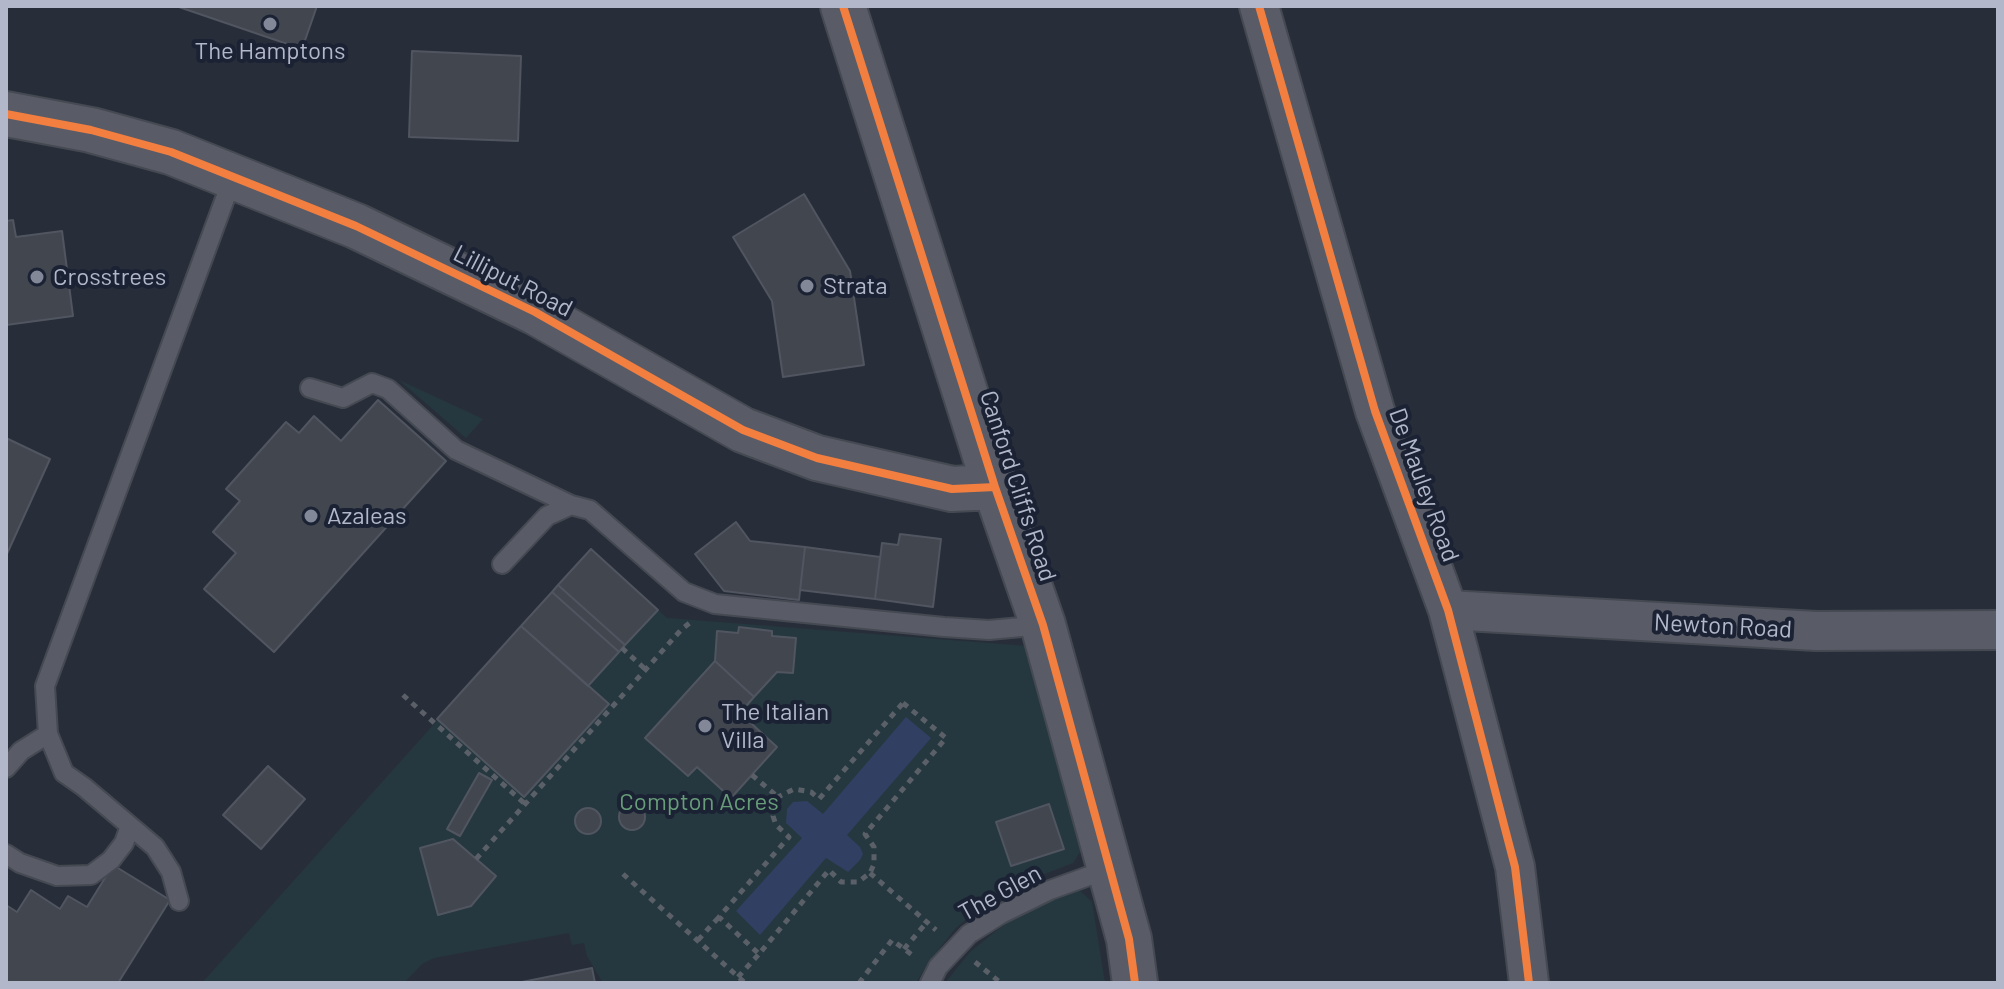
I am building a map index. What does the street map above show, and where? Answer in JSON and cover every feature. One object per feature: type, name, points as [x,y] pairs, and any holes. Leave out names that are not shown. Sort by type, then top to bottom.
[{"type":"street","name":"Canford Cliffs Road","points":[[843,6],[995,487],[1043,625],[1111,868],[1129,939],[1135,983]]},
{"type":"street","name":"De Mauley Road","points":[[1259,6],[1375,411],[1448,610],[1515,867],[1529,983]]},
{"type":"street","name":"Lilliput Road","points":[[6,114],[91,130],[171,152],[356,226],[535,312],[743,430],[817,458],[952,489],[995,487]]},
{"type":"street","name":"Newton Road","points":[[1448,610],[1816,631],[1998,630]]},
{"type":"lane","points":[[179,901],[171,872],[155,847],[64,773],[48,734],[45,686],[234,176]]},
{"type":"lane","points":[[310,388],[343,398],[372,383],[388,389],[456,450],[571,505],[590,510],[684,592],[715,604],[989,630],[1043,625]]},
{"type":"lane","points":[[502,564],[547,516],[571,505]]},
{"type":"lane","points":[[6,768],[21,751],[48,734]]},
{"type":"lane","points":[[6,854],[20,863],[57,876],[91,875],[111,860],[124,843],[130,826]]},
{"type":"lane","name":"The Glen","points":[[934,975],[969,934],[1001,914],[1050,890],[1111,868]]},
{"type":"path","points":[[476,859],[590,728],[681,630]]},
{"type":"path","points":[[622,648],[646,670]]},
{"type":"path","points":[[403,695],[525,804]]},
{"type":"path","points":[[698,940],[789,837],[776,825],[773,816],[778,797],[794,789],[811,792],[819,799],[903,703],[946,738],[865,834],[874,847],[874,864],[870,873],[858,882],[841,882],[829,870],[738,977]]},
{"type":"path","points":[[752,775],[778,797]]},
{"type":"path","points":[[870,873],[944,937]]},
{"type":"path","points":[[623,874],[745,983]]},
{"type":"path","points":[[719,917],[759,954]]},
{"type":"path","points":[[904,949],[927,922]]},
{"type":"path","points":[[859,983],[892,940],[917,959]]},
{"type":"path","points":[[971,959],[1001,983]]},
{"type":"green space","points":[[399,380],[483,419],[466,438]]},
{"type":"green space","name":"Compton Acres","points":[[591,549],[667,618],[1027,646],[1084,846],[1073,863],[1003,890],[986,902],[955,929],[916,983],[603,983],[587,956],[584,943],[572,945],[569,933],[434,958],[422,964],[404,983],[202,983]]},
{"type":"green space","points":[[1078,889],[1092,902],[1105,983],[945,983],[970,952],[1007,922],[1054,896]]},
{"type":"water","points":[[906,717],[931,738],[847,835],[860,847],[863,854],[860,860],[848,872],[826,858],[760,935],[736,911],[802,838],[786,823],[787,809],[793,802],[807,801],[823,814]]},
{"type":"building","name":"The Hamptons","points":[[176,6],[317,6],[302,49]]},
{"type":"building","points":[[412,51],[521,56],[518,141],[409,137]]},
{"type":"building","name":"Strata","points":[[804,194],[850,271],[864,365],[783,377],[772,301],[733,237]]},
{"type":"building","name":"Crosstrees","points":[[13,220],[16,237],[62,231],[73,316],[6,325],[6,221]]},
{"type":"building","name":"Azaleas","points":[[378,400],[446,461],[274,652],[204,589],[236,553],[213,532],[240,501],[226,489],[286,422],[299,433],[314,416],[341,441]]},
{"type":"building","points":[[6,438],[50,459],[6,556]]},
{"type":"building","points":[[736,522],[750,541],[805,547],[799,600],[724,591],[695,554]]},
{"type":"building","points":[[900,534],[941,539],[933,607],[875,599],[882,543],[898,545]]},
{"type":"building","points":[[805,547],[880,557],[875,599],[800,590]]},
{"type":"building","points":[[591,549],[658,610],[625,645],[558,585]]},
{"type":"building","points":[[558,585],[625,645],[619,652],[552,592]]},
{"type":"building","points":[[552,592],[619,652],[588,686],[521,626]]},
{"type":"building","points":[[521,626],[609,704],[524,797],[437,719]]},
{"type":"building","points":[[739,627],[772,631],[772,636],[796,638],[793,673],[777,672],[754,697],[715,661],[717,631],[738,633]]},
{"type":"building","name":"The Italian Villa","points":[[715,661],[754,697],[740,713],[777,747],[731,798],[697,767],[688,776],[645,738]]},
{"type":"building","points":[[268,766],[305,799],[261,849],[223,815]]},
{"type":"building","points":[[479,773],[492,780],[460,836],[447,829]]},
{"type":"building","points":[[632,804],[641,808],[645,817],[641,826],[632,830],[623,826],[619,817],[623,808]]},
{"type":"building","points":[[1049,804],[1064,849],[1011,866],[996,822]]},
{"type":"building","points":[[588,808],[597,812],[601,821],[597,830],[588,834],[579,830],[575,821],[579,812]]},
{"type":"building","points":[[453,839],[496,876],[471,906],[438,915],[420,848]]},
{"type":"building","points":[[113,865],[170,900],[118,983],[6,983],[6,905],[17,912],[31,890],[60,909],[68,896],[87,907]]},
{"type":"building","points":[[592,968],[595,983],[517,983]]},
{"type":"cycle path","points":[[843,6],[995,487],[1043,625],[1129,939],[1135,983]]},
{"type":"cycle path","points":[[1259,6],[1375,411],[1448,610],[1515,867],[1529,983]]},
{"type":"cycle path","points":[[6,114],[91,130],[171,152],[356,226],[535,312],[743,430],[817,458],[952,489],[995,487]]},
{"type":"place","name":"The Hamptons","points":[[270,24]]},
{"type":"place","name":"Crosstrees","points":[[37,277]]},
{"type":"place","name":"Strata","points":[[807,286]]},
{"type":"place","name":"Azaleas","points":[[311,516]]},
{"type":"place","name":"The Italian Villa","points":[[705,726]]}]
